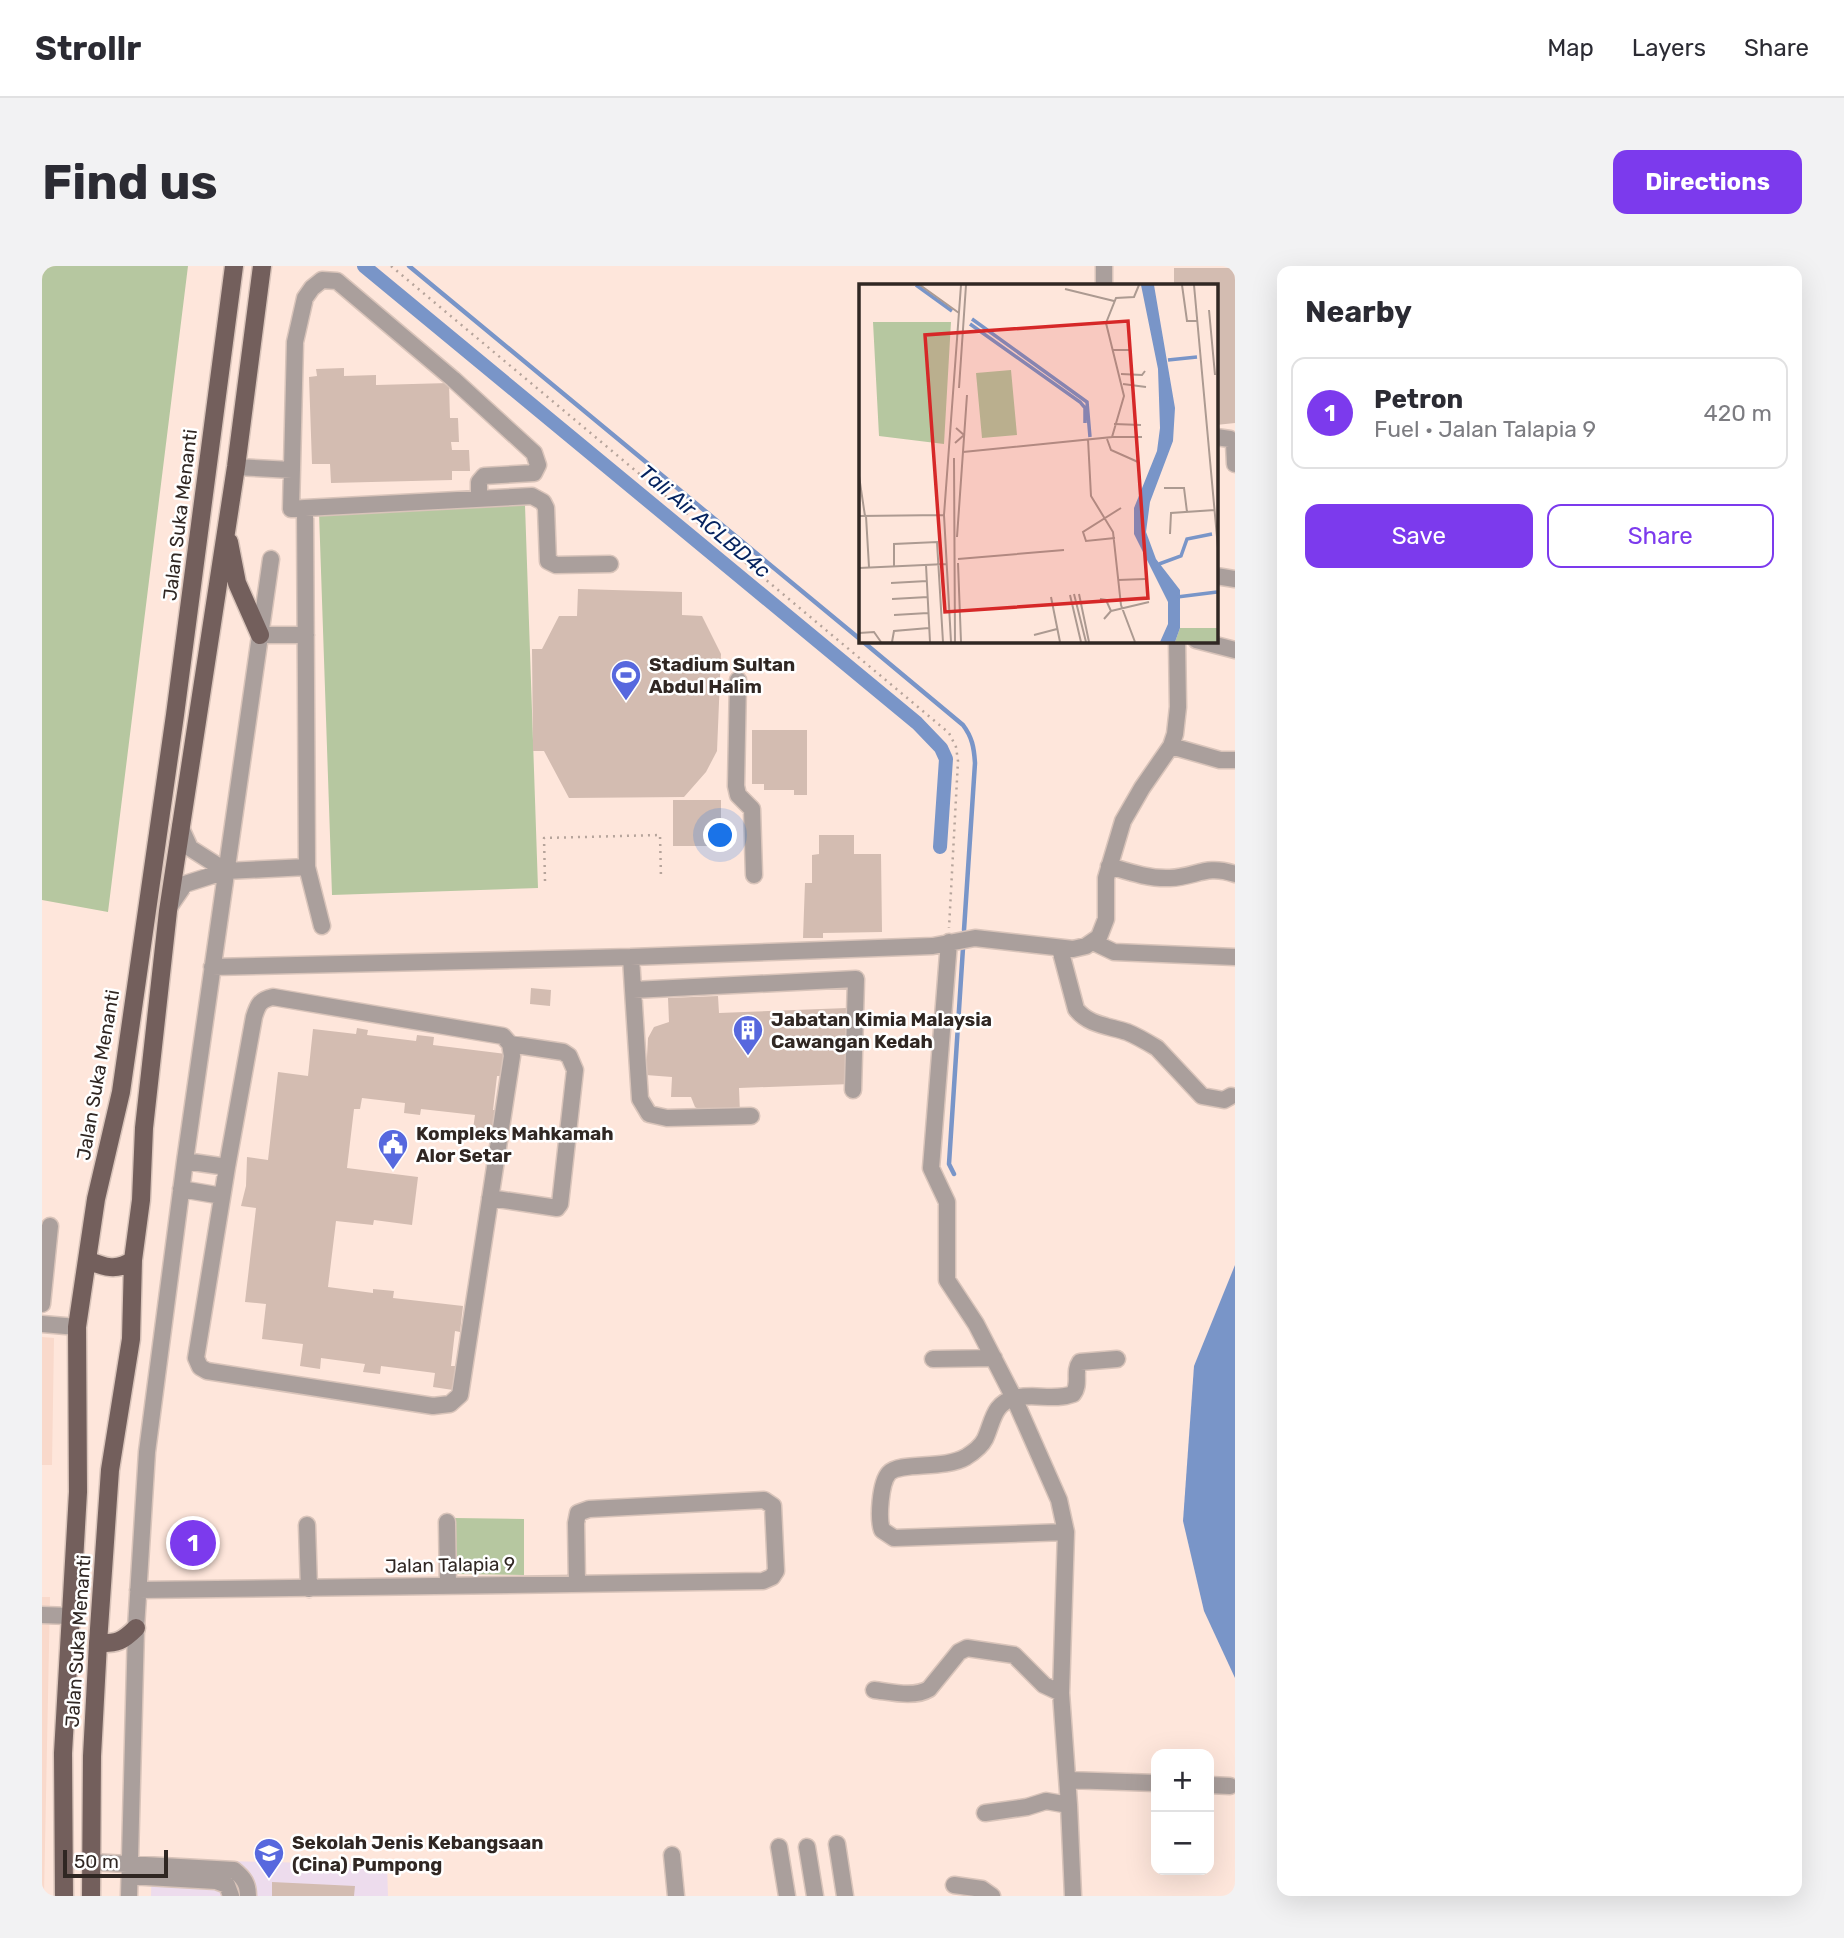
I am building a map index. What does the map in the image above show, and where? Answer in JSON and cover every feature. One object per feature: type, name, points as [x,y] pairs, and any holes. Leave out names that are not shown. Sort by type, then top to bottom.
[{"type":"main road","name":"Jalan Suka Menanti","points":[[64,1896],[63,1753],[78,1492],[77,1327],[96,1199],[121,1092],[175,716],[234,266]]},
{"type":"main road","name":"Jalan Suka Menanti","points":[[91,1896],[92,1756],[110,1469],[131,1339],[133,1260],[141,1200],[144,1128],[168,911],[236,467],[262,266]]},
{"type":"main road","points":[[227,521],[237,583],[260,635]]},
{"type":"main road","points":[[87,1260],[109,1268],[122,1267],[133,1260]]},
{"type":"main road","points":[[98,1643],[114,1644],[124,1641],[136,1628]]},
{"type":"street","points":[[1104,266],[1104,284]]},
{"type":"street","points":[[479,498],[479,482],[485,476],[534,473],[538,465],[534,453],[453,379],[337,281],[322,280],[305,298],[295,342],[291,509],[479,498],[538,498],[546,508],[548,561],[556,565],[610,564]]},
{"type":"street","points":[[1218,437],[1230,439],[1234,443],[1235,464]]},
{"type":"street","points":[[236,467],[292,470]]},
{"type":"street","points":[[305,508],[307,867],[322,926]]},
{"type":"street","points":[[129,1896],[136,1628],[147,1452],[181,1189],[271,559]]},
{"type":"street","points":[[260,635],[306,635]]},
{"type":"street","points":[[212,967],[631,957],[933,946],[975,938],[1060,949],[1080,948],[1099,937],[1104,927],[1105,891],[1123,821],[1171,746],[1178,722],[1177,642]]},
{"type":"street","points":[[1204,642],[1235,650]]},
{"type":"street","points":[[738,680],[736,786],[738,795],[752,808],[754,875]]},
{"type":"street","points":[[1171,746],[1220,760],[1235,760]]},
{"type":"street","points":[[180,825],[190,848],[226,870]]},
{"type":"street","points":[[1110,866],[1147,877],[1171,878],[1207,869],[1220,869],[1235,874]]},
{"type":"street","points":[[168,911],[185,884],[226,870],[307,867]]},
{"type":"street","points":[[948,942],[931,1168],[947,1202],[947,1280],[976,1324],[1014,1398],[1059,1500],[1066,1532],[1061,1693],[1073,1896]]},
{"type":"street","points":[[1093,942],[1114,951],[1235,957]]},
{"type":"street","points":[[1060,949],[1076,1009],[1082,1016],[1148,1042],[1157,1048],[1202,1096],[1224,1100],[1231,1096]]},
{"type":"street","points":[[631,957],[640,1099],[649,1114],[667,1118],[751,1116]]},
{"type":"street","points":[[633,990],[856,979],[853,1090]]},
{"type":"street","points":[[273,997],[503,1036],[510,1044],[512,1056],[460,1395],[450,1404],[433,1406],[206,1371],[200,1367],[196,1358],[227,1167],[254,1017],[257,1004],[262,999],[273,997]]},
{"type":"street","points":[[490,1198],[557,1208],[560,1204],[575,1070],[569,1056],[563,1052],[510,1044]]},
{"type":"street","points":[[185,1161],[227,1167]]},
{"type":"street","points":[[181,1189],[222,1196]]},
{"type":"street","points":[[42,1301],[50,1226]]},
{"type":"street","points":[[42,1324],[77,1327]]},
{"type":"street","points":[[933,1359],[994,1358]]},
{"type":"street","points":[[1066,1532],[904,1540],[887,1536],[879,1522],[884,1485],[891,1471],[899,1467],[945,1466],[980,1447],[999,1406],[1014,1398],[1069,1396],[1076,1391],[1076,1369],[1080,1362],[1117,1359]]},
{"type":"street","name":"Jalan Talapia 9","points":[[138,1590],[309,1589],[763,1581],[772,1577],[776,1571],[773,1506],[764,1500],[589,1509],[578,1513],[577,1584]]},
{"type":"street","points":[[447,1522],[448,1586]]},
{"type":"street","points":[[307,1525],[309,1589]]},
{"type":"street","points":[[42,1615],[70,1616]]},
{"type":"street","points":[[874,1690],[923,1693],[959,1652],[967,1648],[1014,1655],[1044,1685],[1061,1693]]},
{"type":"street","points":[[1068,1780],[1151,1783]]},
{"type":"street","points":[[1214,1785],[1230,1786]]},
{"type":"street","points":[[985,1813],[1046,1801],[1069,1805]]},
{"type":"street","points":[[837,1844],[845,1896]]},
{"type":"street","points":[[779,1847],[787,1896]]},
{"type":"street","points":[[807,1847],[815,1896]]},
{"type":"street","points":[[672,1855],[676,1896]]},
{"type":"street","points":[[91,1862],[129,1870],[216,1881],[229,1890],[243,1877]]},
{"type":"street","points":[[129,1870],[234,1870],[243,1877],[248,1887],[248,1896]]},
{"type":"street","points":[[954,1885],[982,1889],[992,1896]]},
{"type":"path","points":[[391,266],[949,733],[956,747],[958,761],[948,942]]},
{"type":"path","points":[[545,881],[544,838],[660,835],[661,878]]},
{"type":"shaded area","points":[[42,1337],[54,1338],[52,1465],[42,1465]]},
{"type":"shaded area","points":[[42,1597],[50,1597],[44,1896],[42,1896]]},
{"type":"shaded area","name":"Sekolah Jenis Kebangsaan (Cina) Pumpong","points":[[152,1859],[387,1865],[388,1896],[151,1896]]},
{"type":"green space","points":[[42,266],[188,266],[108,912],[42,900]]},
{"type":"green space","points":[[525,505],[538,888],[332,895],[319,512]]},
{"type":"green space","points":[[454,1518],[524,1519],[524,1575],[454,1574]]},
{"type":"water","points":[[1235,1265],[1235,1678],[1204,1611],[1183,1521],[1194,1366]]},
{"type":"building","points":[[1235,266],[1235,423],[1218,425],[1218,284],[1174,284],[1174,268]]},
{"type":"building","points":[[344,368],[344,376],[376,375],[376,385],[449,383],[450,418],[458,418],[459,442],[451,442],[452,450],[469,450],[470,471],[452,471],[452,480],[331,483],[330,464],[312,464],[309,377],[317,376],[316,369]]},
{"type":"building","name":"Stadium Sultan Abdul Halim","points":[[578,589],[682,592],[682,615],[702,616],[721,654],[717,751],[706,772],[684,797],[569,798],[544,751],[533,751],[532,649],[542,649],[559,616],[577,616]]},
{"type":"building","points":[[752,730],[807,730],[807,795],[794,795],[794,790],[764,790],[764,784],[752,784]]},
{"type":"building","points":[[673,800],[721,800],[721,846],[673,846]]},
{"type":"building","points":[[819,835],[854,835],[854,854],[881,854],[882,932],[823,933],[823,938],[803,938],[805,883],[812,883],[812,855],[819,854]]},
{"type":"building","points":[[531,988],[551,990],[550,1006],[530,1004]]},
{"type":"building","name":"Jabatan Kimia Malaysia Cawangan Kedah","points":[[718,996],[719,1013],[847,1008],[851,1084],[739,1088],[740,1113],[707,1114],[695,1107],[691,1097],[671,1097],[672,1077],[646,1075],[648,1038],[654,1027],[669,1022],[668,998]]},
{"type":"building","points":[[357,1028],[368,1030],[367,1035],[416,1041],[417,1035],[434,1037],[433,1045],[506,1054],[503,1076],[497,1076],[493,1110],[497,1110],[494,1132],[473,1129],[475,1115],[421,1109],[420,1115],[404,1113],[405,1103],[362,1098],[360,1109],[354,1109],[347,1168],[418,1177],[412,1225],[374,1220],[373,1225],[336,1221],[328,1287],[373,1293],[373,1289],[394,1291],[393,1298],[463,1306],[460,1332],[455,1331],[451,1366],[456,1366],[453,1390],[433,1387],[435,1373],[381,1366],[380,1374],[363,1372],[365,1364],[321,1358],[320,1369],[300,1366],[303,1344],[262,1339],[266,1304],[245,1302],[256,1208],[241,1206],[246,1186],[247,1157],[268,1160],[278,1072],[308,1076],[313,1029],[356,1034]]},
{"type":"building","points":[[272,1882],[355,1886],[354,1896],[272,1896]]},
{"type":"waterway","name":"Tali Air ACLBD4c","points":[[364,266],[917,723],[941,748],[946,759],[940,847]]},
{"type":"waterway","points":[[409,266],[859,638]]},
{"type":"waterway","points":[[863,642],[963,725],[970,738],[975,763],[964,930]]},
{"type":"waterway","points":[[954,1174],[949,1164],[963,948]]},
{"type":"place","name":"Stadium Sultan Abdul Halim","points":[[626,702]]},
{"type":"place","name":"Jabatan Kimia Malaysia Cawangan Kedah","points":[[748,1057]]},
{"type":"place","name":"Kompleks Mahkamah Alor Setar","points":[[393,1171]]},
{"type":"place","name":"Petron","points":[[193,1543]]},
{"type":"place","name":"Sekolah Jenis Kebangsaan (Cina) Pumpong","points":[[269,1880]]}]
